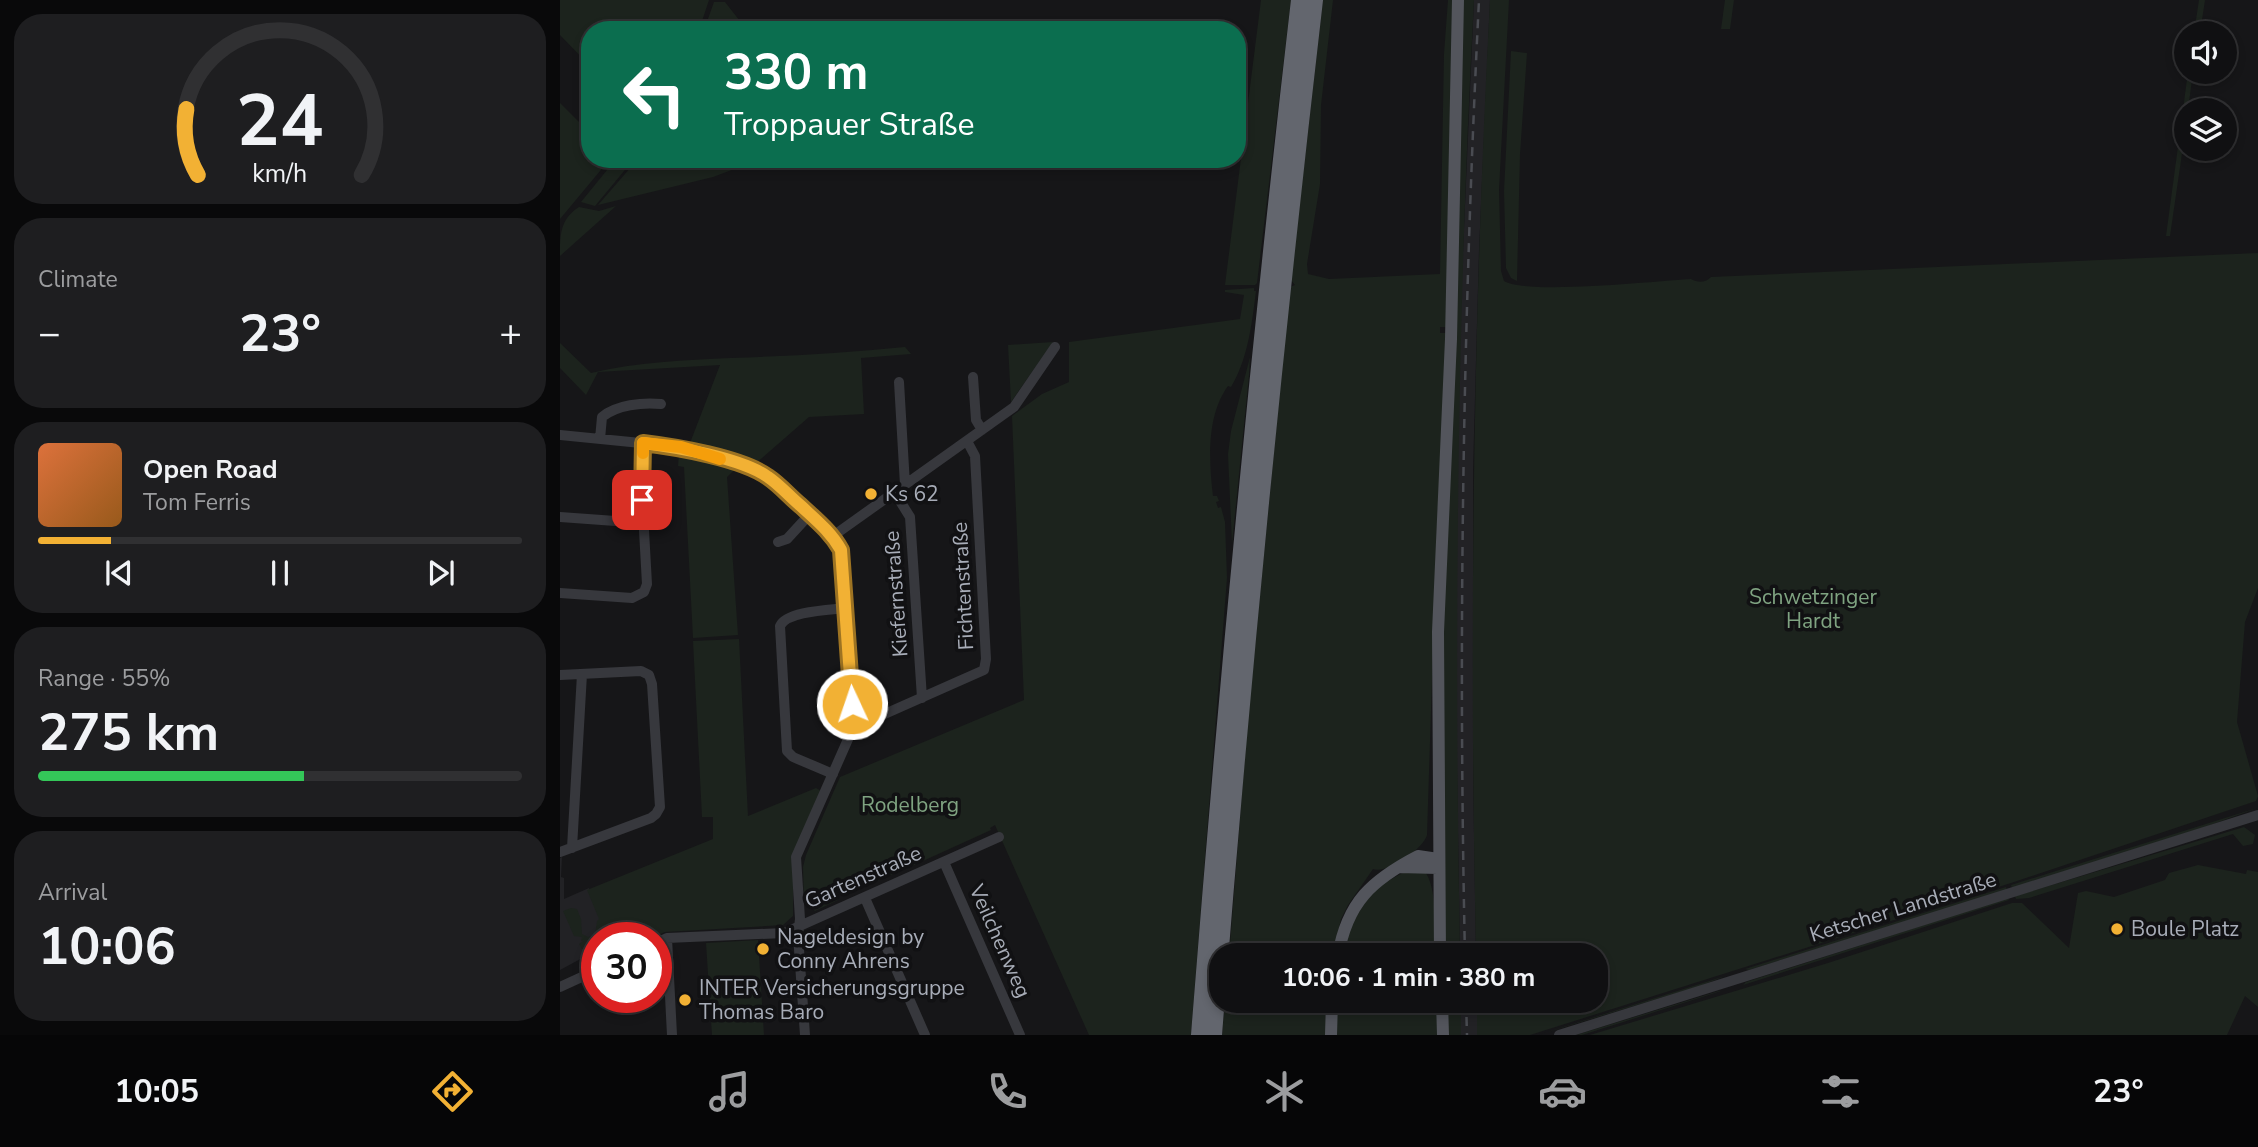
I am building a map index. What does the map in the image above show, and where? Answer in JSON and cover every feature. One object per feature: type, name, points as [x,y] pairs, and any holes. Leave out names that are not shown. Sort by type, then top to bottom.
[{"type":"highway","points":[[1214,1035],[1299,0]]},
{"type":"highway","points":[[1199,1035],[1233,622],[1274,286],[1315,0]]},
{"type":"main road","points":[[1440,943],[1437,829],[1438,592],[1451,340],[1458,0]]},
{"type":"main road","points":[[1341,943],[1353,908],[1373,885],[1418,856],[1437,829]]},
{"type":"main road","points":[[1418,856],[1438,864]]},
{"type":"main road","points":[[1399,867],[1438,864]]},
{"type":"main road","points":[[1331,1035],[1332,1013]]},
{"type":"main road","points":[[1442,1013],[1443,1035]]},
{"type":"street","points":[[833,536],[1014,407],[1055,347]]},
{"type":"street","points":[[973,377],[976,420],[982,430]]},
{"type":"street","points":[[899,382],[905,485]]},
{"type":"street","points":[[600,439],[602,417],[609,411],[650,403],[661,404]]},
{"type":"street","points":[[560,435],[681,447],[754,469],[769,477],[810,514],[833,536],[841,550],[853,728],[796,857],[805,1035]]},
{"type":"street","name":"Fichtenstraße","points":[[853,728],[984,670],[986,660],[975,456],[967,441]]},
{"type":"street","points":[[560,593],[632,598],[639,597],[644,592],[647,584],[641,477],[643,443]]},
{"type":"street","name":"Kiefernstraße","points":[[895,493],[910,517],[922,698]]},
{"type":"street","points":[[778,542],[787,539],[810,514]]},
{"type":"street","points":[[560,517],[643,523]]},
{"type":"street","points":[[833,774],[793,757],[787,751],[780,626],[782,620],[791,616],[846,608]]},
{"type":"street","points":[[560,675],[641,671],[649,675],[652,684],[660,807],[656,814],[560,852]]},
{"type":"street","points":[[572,848],[582,674]]},
{"type":"street","name":"Ketscher Landstraße","points":[[1559,1035],[2258,815]]},
{"type":"street","name":"Gartenstraße","points":[[672,940],[783,933],[999,837]]},
{"type":"street","name":"Veilchenweg","points":[[944,862],[1020,1035]]},
{"type":"street","points":[[864,898],[925,1035]]},
{"type":"street","points":[[560,987],[581,977]]},
{"type":"street","points":[[667,1013],[669,1034]]},
{"type":"shaded area","points":[[1474,0],[1490,0],[1473,470],[1476,943],[1460,943],[1457,470],[1460,320]]},
{"type":"shaded area","points":[[562,857],[564,899],[589,888],[605,922],[581,922],[581,959],[560,970]]},
{"type":"shaded area","points":[[1461,1013],[1477,1013],[1477,1035],[1461,1035]]},
{"type":"green space","points":[[560,0],[709,0],[702,21],[581,21],[581,57],[560,35]]},
{"type":"green space","points":[[1261,0],[1291,0],[1257,283],[1225,285],[1240,168],[1246,168],[1246,119]]},
{"type":"green space","points":[[1323,0],[1333,0],[1321,105],[1320,184],[1307,264],[1308,274],[1329,279],[1440,274],[1444,54],[1448,0],[1454,0],[1446,327],[1440,327],[1440,333],[1446,333],[1447,350],[1437,524],[1427,835],[1419,847],[1404,859],[1387,868],[1373,869],[1348,905],[1341,919],[1336,943],[1230,943],[1248,718],[1290,287],[1295,285],[1291,280]]},
{"type":"green space","points":[[1462,0],[1474,0],[1458,477],[1460,943],[1445,943],[1441,720]]},
{"type":"green space","name":"Schwetzinger Hardt","points":[[1490,0],[1509,0],[1499,190],[1501,271],[1504,281],[1517,285],[1593,286],[1691,279],[1701,282],[1711,277],[2258,253],[2258,588],[2245,622],[2237,722],[2258,796],[2256,801],[2011,883],[1608,1010],[1608,943],[1476,943],[1474,478]]},
{"type":"green space","points":[[1725,0],[1734,0],[1730,29],[1721,29]]},
{"type":"green space","points":[[2199,0],[2205,0],[2202,21],[2196,21]]},
{"type":"green space","points":[[714,2],[725,2],[740,21],[707,21]]},
{"type":"green space","points":[[1511,51],[1527,53],[1520,154],[1517,281],[1511,278],[1506,268],[1504,191]]},
{"type":"green space","points":[[2186,84],[2191,84],[2190,98],[2185,98]]},
{"type":"green space","points":[[560,103],[581,124],[581,168],[602,168],[560,219]]},
{"type":"green space","points":[[2176,161],[2181,161],[2170,236],[2166,236]]},
{"type":"green space","points":[[609,168],[627,168],[595,206],[581,202]]},
{"type":"green space","points":[[630,168],[737,168],[713,177],[598,205]]},
{"type":"green space","points":[[616,206],[560,256],[562,228],[573,212],[579,207],[599,211]]},
{"type":"green space","name":"Rodelberg","points":[[1254,288],[1256,291],[1251,328],[1245,353],[1237,376],[1221,398],[1211,440],[1213,496],[1217,496],[1219,501],[1216,502],[1218,508],[1221,507],[1225,522],[1227,578],[1191,1035],[1089,1035],[995,825],[991,830],[903,870],[895,870],[893,874],[843,896],[841,892],[836,895],[838,900],[815,911],[804,903],[803,867],[840,777],[1024,700],[1012,416],[1042,394],[1069,382],[1069,342],[1240,319],[1244,295],[1225,290]]},
{"type":"green space","points":[[1053,342],[1011,402],[1008,345]]},
{"type":"green space","points":[[560,343],[591,373],[661,362],[905,347],[911,354],[861,358],[864,414],[809,417],[754,465],[690,443],[720,365],[598,372],[586,395],[560,368]]},
{"type":"green space","points":[[1250,357],[1232,544],[1228,454],[1231,431]]},
{"type":"green space","points":[[679,454],[734,470],[727,477],[738,635],[693,638],[684,467],[678,466]]},
{"type":"green space","points":[[739,639],[748,816],[816,788],[821,791],[793,857],[793,916],[783,925],[672,932],[672,922],[597,922],[599,919],[587,890],[713,839],[713,817],[702,817],[693,641]]},
{"type":"green space","points":[[2257,808],[2012,888],[2011,885]]},
{"type":"green space","points":[[2244,827],[2255,835],[2253,844],[2243,846],[2233,834],[2029,898],[2016,899],[2015,896]]},
{"type":"green space","points":[[2198,865],[2246,874],[2247,870],[2258,872],[2258,1007],[2245,996],[2227,1035],[1590,1035],[1828,963],[2012,903],[2022,903],[2069,948],[2078,893],[2086,891],[2114,897],[2165,880],[2169,873]]},
{"type":"green space","points":[[1406,871],[1426,873],[1432,891],[1434,943],[1346,943],[1349,927],[1375,888]]},
{"type":"green space","points":[[2006,887],[2007,890],[1749,970],[1745,969]]},
{"type":"green space","points":[[2008,898],[2009,900],[1743,985],[1746,982]]},
{"type":"green space","points":[[577,909],[581,919],[581,937],[574,936],[563,911]]},
{"type":"green space","points":[[758,940],[764,1035],[712,1035],[706,943]]},
{"type":"green space","points":[[1725,976],[1538,1035],[1608,1013]]},
{"type":"green space","points":[[1719,991],[1721,991],[1576,1035]]},
{"type":"green space","points":[[1224,1013],[1327,1013],[1326,1035],[1222,1035]]},
{"type":"green space","points":[[1336,1013],[1438,1013],[1439,1035],[1336,1035]]},
{"type":"green space","points":[[1446,1013],[1461,1013],[1461,1035],[1447,1035]]},
{"type":"green space","name":"Schwetzinger Hardt","points":[[1477,1013],[1600,1013],[1530,1035],[1477,1035]]},
{"type":"railway","points":[[1465,943],[1463,478],[1479,0]]},
{"type":"railway","points":[[1466,1013],[1467,1035]]},
{"type":"slow traffic","points":[[643,453],[643,443],[681,447],[720,459]]},
{"type":"place","name":"Ks 62","points":[[871,494]]},
{"type":"place","name":"Boule Platz","points":[[2117,929]]},
{"type":"place","name":"Nageldesign by Conny Ahrens","points":[[763,949]]},
{"type":"place","name":"INTER Versicherungsgruppe Thomas Baro","points":[[685,1000]]},
{"type":"route","points":[[642,500],[643,443],[681,447],[754,469],[769,477],[821,524],[833,536],[841,550],[852,704]]}]
